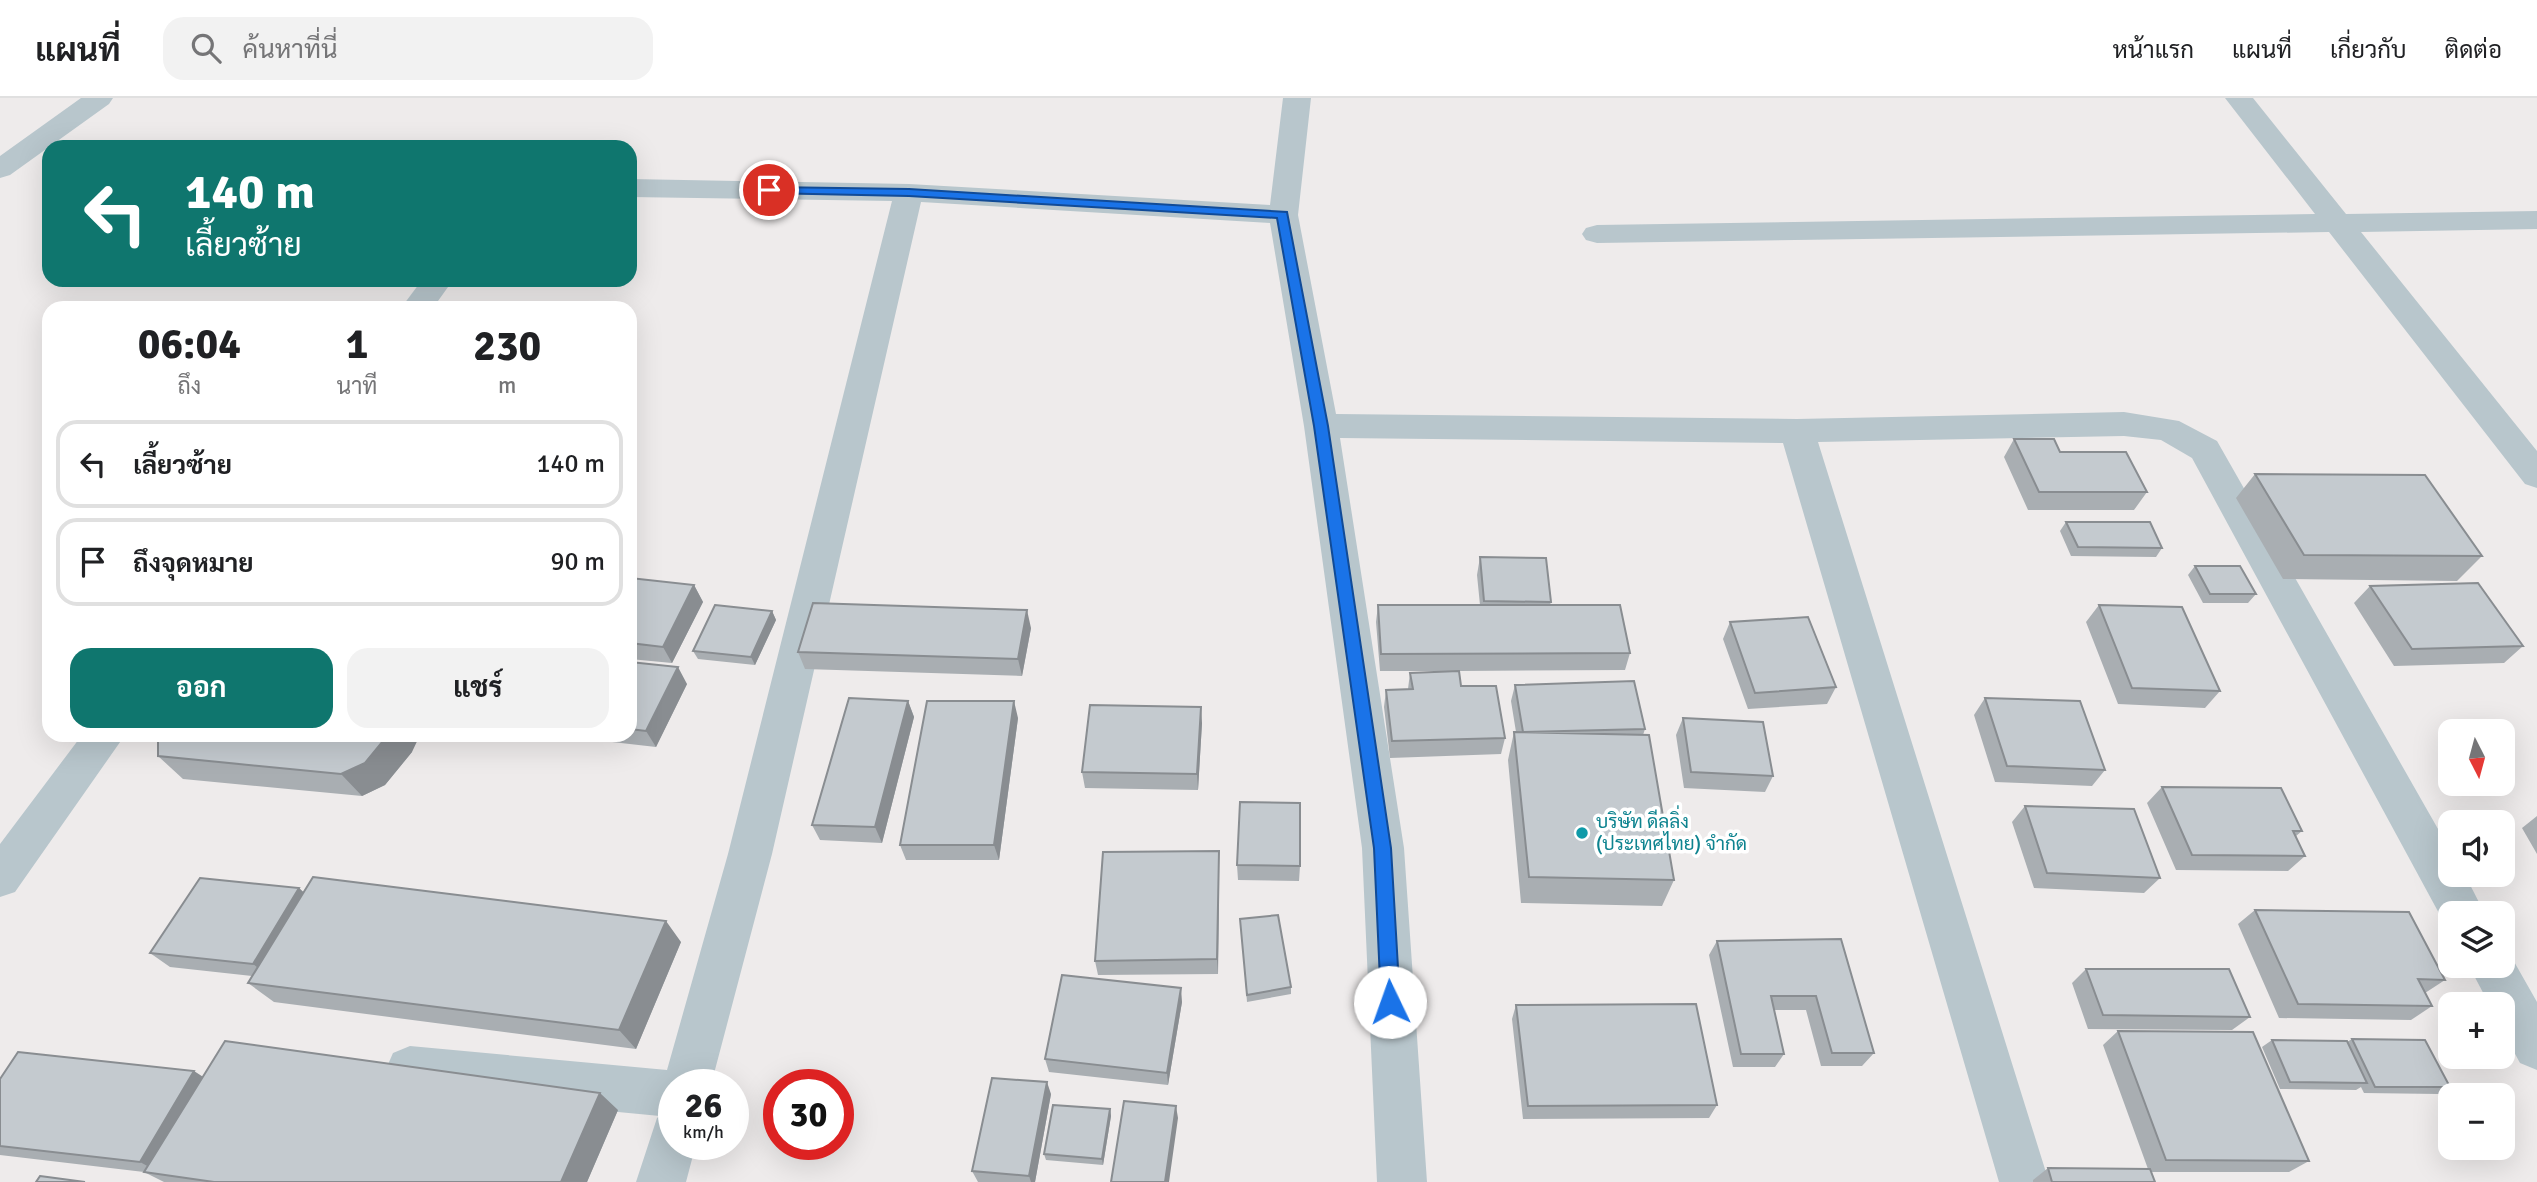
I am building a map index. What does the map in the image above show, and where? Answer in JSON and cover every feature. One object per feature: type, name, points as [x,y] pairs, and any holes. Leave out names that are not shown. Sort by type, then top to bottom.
[{"type":"street","points":[[0,169],[99,98]]},
{"type":"street","points":[[1297,98],[1283,215],[1321,426],[1382,848],[1402,1182]]},
{"type":"street","points":[[2239,98],[2537,475]]},
{"type":"street","points":[[637,188],[909,193],[1283,215]]},
{"type":"street","points":[[691,1069],[750,854],[909,193]]},
{"type":"street","points":[[1597,234],[2537,220]]},
{"type":"street","points":[[1321,426],[1797,430],[2124,424],[2167,428],[2205,450],[2456,901]]},
{"type":"street","points":[[2499,426],[2537,425]]},
{"type":"street","points":[[1797,430],[2024,1182]]},
{"type":"street","points":[[0,878],[100,742]]},
{"type":"street","points":[[2499,978],[2537,1047]]},
{"type":"street","points":[[364,1064],[658,1092]]},
{"type":"street","points":[[661,1182],[667,1160]]},
{"type":"building","points":[[2014,439],[2054,439],[2060,452],[2126,452],[2147,492],[2039,492]]},
{"type":"building","points":[[2255,474],[2425,475],[2482,556],[2304,555]]},
{"type":"building","points":[[2066,522],[2150,522],[2162,548],[2078,547]]},
{"type":"building","points":[[1480,557],[1546,558],[1551,602],[1484,601]]},
{"type":"building","points":[[2195,566],[2240,566],[2256,594],[2210,594]]},
{"type":"building","points":[[637,579],[694,585],[663,647],[637,644]]},
{"type":"building","points":[[2478,583],[2523,646],[2412,649],[2370,586]]},
{"type":"building","points":[[813,603],[1027,610],[1018,659],[798,652]]},
{"type":"building","points":[[715,605],[772,611],[751,657],[693,651]]},
{"type":"building","points":[[1378,605],[1620,605],[1630,653],[1381,654]]},
{"type":"building","points":[[2099,605],[2182,607],[2220,691],[2132,688]]},
{"type":"building","points":[[1808,617],[1836,687],[1755,693],[1730,622]]},
{"type":"building","points":[[637,663],[678,667],[646,731],[637,730]]},
{"type":"building","points":[[1459,671],[1461,686],[1496,686],[1505,738],[1392,741],[1386,690],[1413,689],[1410,673]]},
{"type":"building","points":[[1634,681],[1645,729],[1523,732],[1515,685]]},
{"type":"building","points":[[849,698],[908,701],[875,827],[812,825]]},
{"type":"building","points":[[1985,698],[2080,701],[2105,770],[2007,766]]},
{"type":"building","points":[[927,701],[1014,701],[994,845],[900,845]]},
{"type":"building","points":[[1090,705],[1201,707],[1197,774],[1082,772]]},
{"type":"building","points":[[1683,718],[1763,722],[1773,776],[1691,772]]},
{"type":"building","name":"บริษัท ดีลลิ่ง (ประเทศไทย) จำกัด","points":[[1514,732],[1649,735],[1674,880],[1529,877]]},
{"type":"building","points":[[158,742],[382,742],[365,763],[341,774],[158,756]]},
{"type":"building","points":[[2162,787],[2281,788],[2302,831],[2293,831],[2305,856],[2192,855]]},
{"type":"building","points":[[1240,802],[1300,803],[1300,866],[1237,865]]},
{"type":"building","points":[[2025,806],[2134,809],[2160,878],[2047,873]]},
{"type":"building","points":[[1219,851],[1217,959],[1095,961],[1103,852]]},
{"type":"building","points":[[313,877],[666,921],[619,1030],[248,983]]},
{"type":"building","points":[[200,878],[299,888],[253,964],[150,953]]},
{"type":"building","points":[[2255,910],[2409,912],[2438,967],[2438,978],[2445,980],[2418,979],[2432,1006],[2298,1004]]},
{"type":"building","points":[[1278,915],[1291,987],[1247,995],[1240,919]]},
{"type":"building","points":[[1841,939],[1874,1053],[1832,1053],[1816,996],[1771,996],[1784,1054],[1741,1054],[1717,941]]},
{"type":"building","points":[[2086,969],[2229,969],[2250,1017],[2103,1015]]},
{"type":"building","points":[[1062,975],[1181,988],[1167,1073],[1045,1059]]},
{"type":"building","points":[[1696,1004],[1717,1105],[1528,1106],[1516,1005]]},
{"type":"building","points":[[2118,1031],[2253,1032],[2309,1161],[2166,1160]]},
{"type":"building","points":[[2352,1039],[2425,1040],[2438,1069],[2448,1083],[2438,1083],[2438,1087],[2375,1087]]},
{"type":"building","points":[[2272,1040],[2347,1041],[2367,1083],[2290,1082]]},
{"type":"building","points":[[225,1041],[600,1093],[561,1182],[214,1182],[144,1172]]},
{"type":"building","points":[[18,1052],[194,1071],[140,1162],[0,1146],[0,1079]]},
{"type":"building","points":[[992,1078],[1047,1082],[1029,1176],[972,1171]]},
{"type":"building","points":[[1124,1101],[1176,1106],[1165,1182],[1111,1182]]},
{"type":"building","points":[[1053,1105],[1110,1109],[1102,1159],[1044,1154]]},
{"type":"building","points":[[2048,1168],[2150,1169],[2155,1182],[2052,1182]]},
{"type":"building","points":[[40,1176],[85,1182],[36,1182]]},
{"type":"place","name":"บริษัท ดีลลิ่ง (ประเทศไทย) จำกัด","points":[[1582,833]]},
{"type":"route","points":[[769,190],[909,193],[1283,215],[1321,426],[1382,848],[1390,1002]]}]
